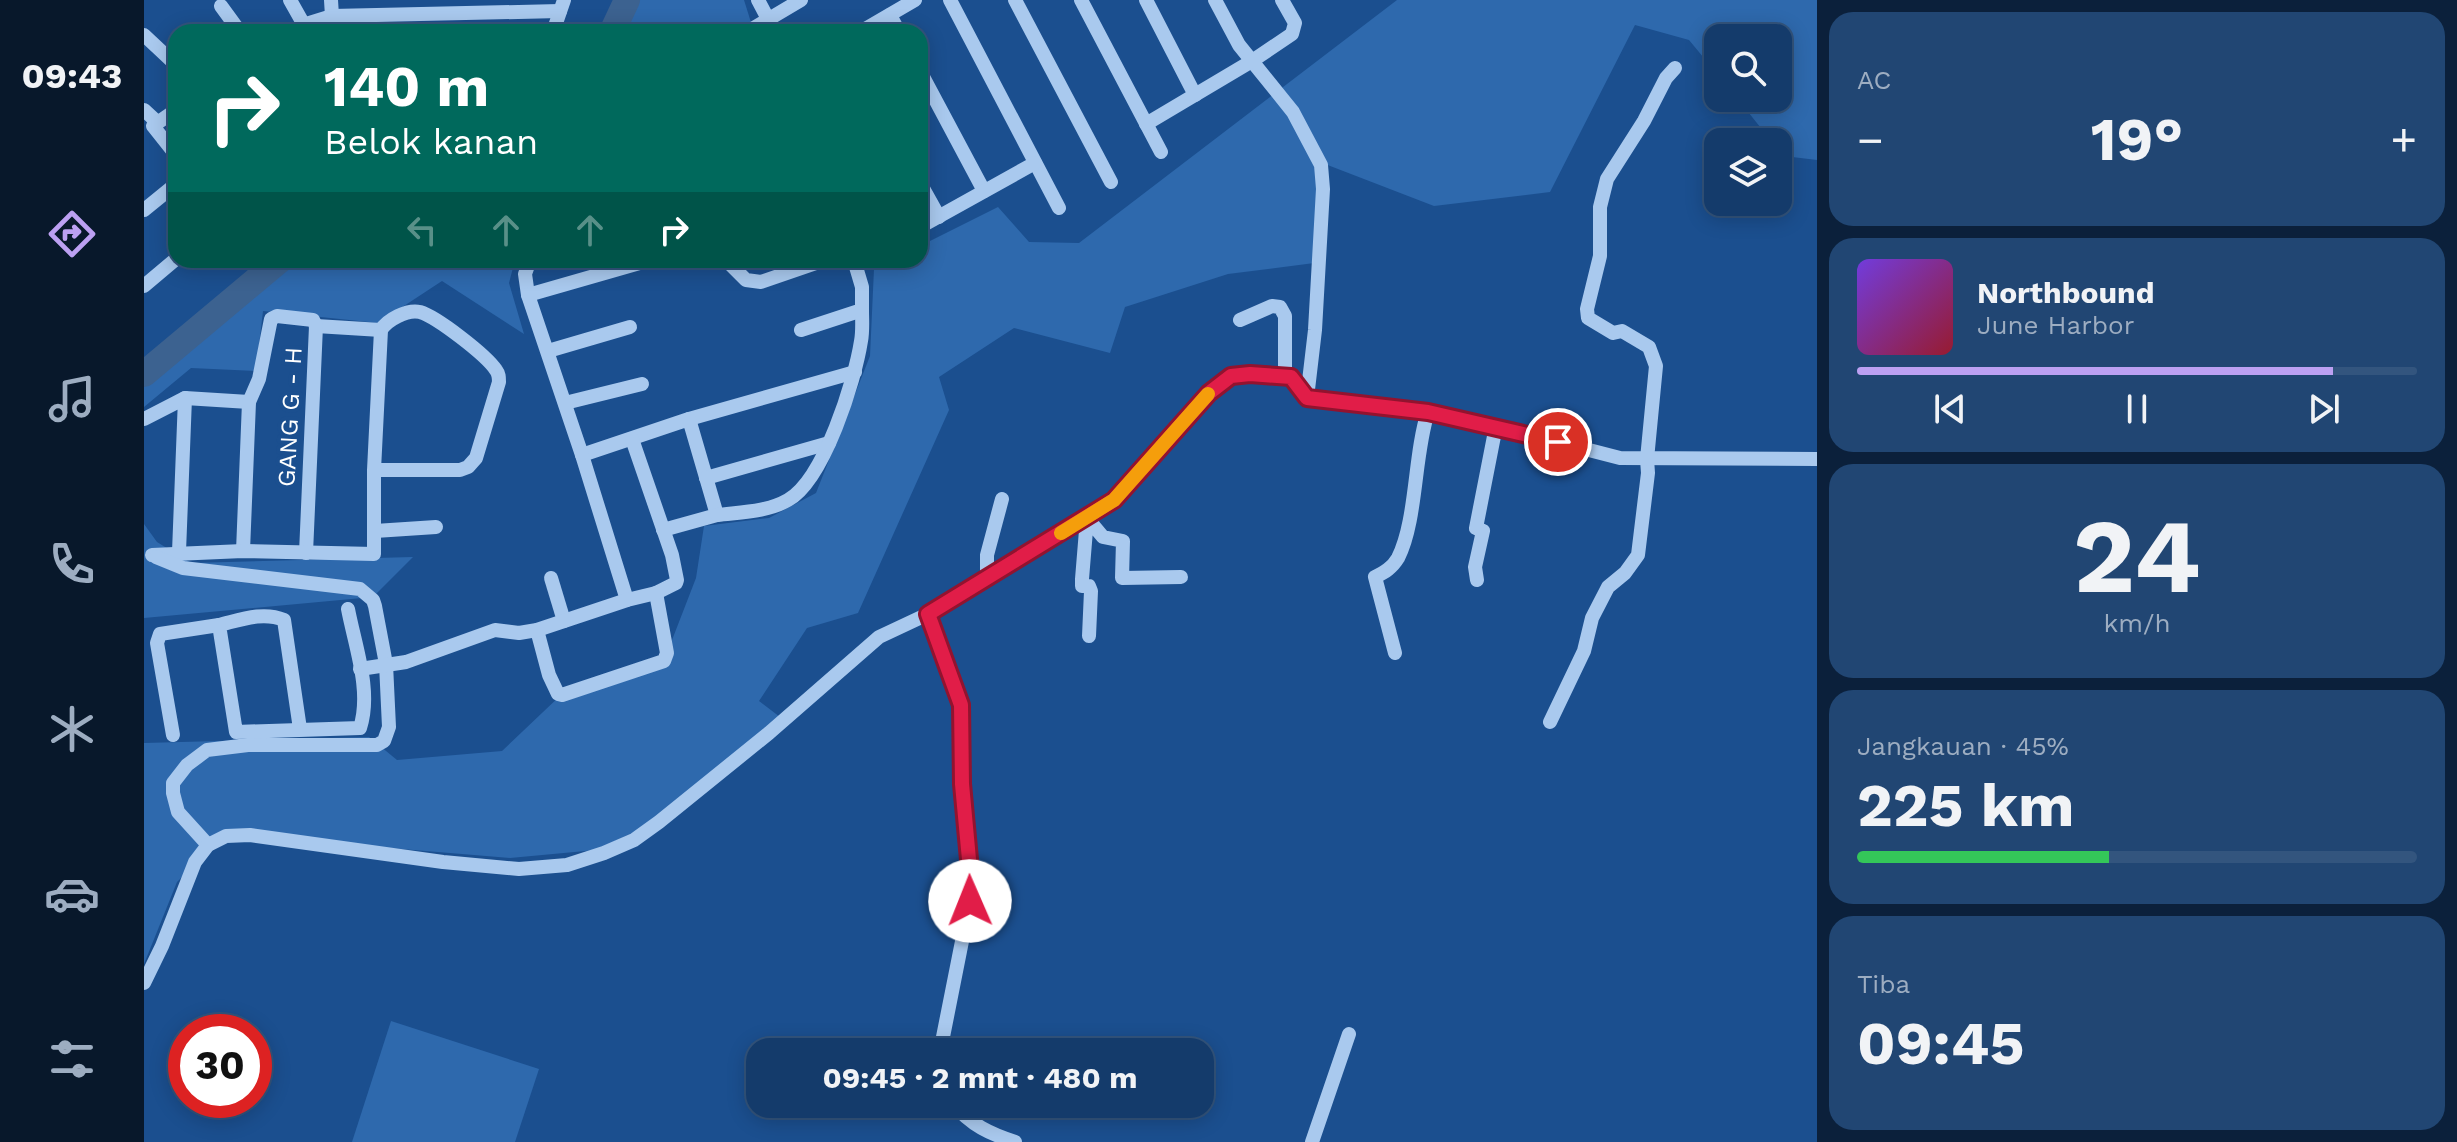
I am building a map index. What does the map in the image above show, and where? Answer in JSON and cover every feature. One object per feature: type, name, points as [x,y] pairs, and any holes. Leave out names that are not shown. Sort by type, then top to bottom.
[{"type":"street","points":[[290,0],[299,24]]},
{"type":"street","points":[[331,0],[332,24]]},
{"type":"street","points":[[758,0],[768,19]]},
{"type":"street","points":[[760,24],[801,0]]},
{"type":"street","points":[[874,24],[915,0]]},
{"type":"street","points":[[950,0],[1059,208]]},
{"type":"street","points":[[1015,0],[1111,182]]},
{"type":"street","points":[[1081,0],[1161,152]]},
{"type":"street","points":[[1146,0],[1195,95]]},
{"type":"street","points":[[1215,0],[1239,45],[1293,112],[1321,165],[1323,189],[1316,314],[1307,398]]},
{"type":"street","points":[[1146,124],[1292,34],[1295,28],[1282,0]]},
{"type":"street","points":[[314,24],[332,16],[562,5],[556,24]]},
{"type":"street","points":[[221,6],[234,24]]},
{"type":"street","points":[[890,15],[895,24]]},
{"type":"street","points":[[144,35],[168,58]]},
{"type":"street","points":[[1550,722],[1584,651],[1592,618],[1608,587],[1625,573],[1638,555],[1656,366],[1649,347],[1622,331],[1613,333],[1593,323],[1588,318],[1587,309],[1600,256],[1600,207],[1607,179],[1644,121],[1666,78],[1675,68]]},
{"type":"street","points":[[928,86],[984,191]]},
{"type":"street","points":[[144,110],[152,128],[168,146]]},
{"type":"street","points":[[928,223],[1035,163]]},
{"type":"street","points":[[144,210],[168,190]]},
{"type":"street","points":[[928,197],[939,217]]},
{"type":"street","points":[[144,286],[168,266]]},
{"type":"street","points":[[527,268],[528,295],[627,600]]},
{"type":"street","points":[[528,295],[622,268]]},
{"type":"street","points":[[734,268],[746,280],[761,282],[802,268]]},
{"type":"street","points":[[663,530],[717,515],[762,510],[790,499],[807,484],[822,460],[855,372],[862,337],[862,287],[856,268]]},
{"type":"street","points":[[1240,320],[1272,306],[1280,307],[1285,316],[1285,372],[1307,398],[1428,412],[1620,458],[1817,459]]},
{"type":"street","points":[[801,330],[862,310]]},
{"type":"street","points":[[148,553],[243,551],[374,554],[374,470],[381,330],[386,322],[419,312],[439,323],[481,356],[498,372],[499,382],[476,458],[468,467],[460,470],[374,470]]},
{"type":"street","name":"GANG G - H","points":[[249,402],[259,379],[271,319],[277,316],[313,320],[316,326],[306,553]]},
{"type":"street","points":[[316,326],[381,330]]},
{"type":"street","points":[[548,351],[630,327]]},
{"type":"street","points":[[582,455],[689,419],[855,372]]},
{"type":"street","points":[[144,983],[195,862],[208,845],[226,836],[250,835],[443,862],[519,869],[567,865],[634,840],[769,733],[879,637],[928,614],[987,580],[1114,500],[1209,393],[1231,376],[1291,377]]},
{"type":"street","points":[[565,403],[642,384]]},
{"type":"street","points":[[179,552],[185,398]]},
{"type":"street","points":[[144,419],[185,398],[249,402],[243,551]]},
{"type":"street","points":[[1395,653],[1375,577],[1389,570],[1399,557],[1428,412]]},
{"type":"street","points":[[689,419],[717,515]]},
{"type":"street","points":[[1477,580],[1475,567],[1483,531],[1476,528],[1496,426]]},
{"type":"street","points":[[360,669],[406,662],[495,630],[519,633],[537,630],[656,593],[676,583],[663,530],[632,439]]},
{"type":"street","points":[[706,478],[829,443]]},
{"type":"street","points":[[987,580],[987,555],[1002,499]]},
{"type":"street","points":[[1087,518],[1103,537],[1123,541],[1122,578],[1181,577]]},
{"type":"street","points":[[1087,518],[1082,586],[1089,586],[1091,591],[1089,636]]},
{"type":"street","points":[[375,531],[436,527]]},
{"type":"street","points":[[148,553],[183,568],[360,589],[373,600],[375,606],[386,664],[389,727],[384,741],[377,745],[248,745],[207,750],[187,765],[173,783],[173,793],[178,812],[208,845]]},
{"type":"street","points":[[551,578],[564,621]]},
{"type":"street","points":[[537,630],[549,675],[558,694],[562,695],[664,661],[667,653],[656,593]]},
{"type":"street","points":[[219,625],[236,732],[360,728],[365,715],[348,609]]},
{"type":"street","points":[[928,614],[961,705],[962,784],[971,881],[970,901],[943,1038]]},
{"type":"street","points":[[173,735],[157,643],[160,634],[258,616],[275,616],[284,620],[300,729]]},
{"type":"street","points":[[1312,1142],[1349,1034]]},
{"type":"street","points":[[966,1118],[988,1132],[1015,1142]]},
{"type":"shaded area","points":[[639,0],[744,0],[752,24],[628,24]]},
{"type":"shaded area","points":[[1397,0],[1817,0],[1817,160],[1792,157],[1792,128],[1761,128],[1748,112],[1792,112],[1792,24],[1704,24],[1704,58],[1689,40],[1635,25],[1550,192],[1434,206],[1325,164],[1322,262],[1228,274],[1125,307],[1110,353],[1014,328],[939,377],[949,410],[858,613],[807,628],[759,701],[780,717],[651,824],[596,850],[510,858],[232,835],[214,845],[177,882],[144,964],[144,743],[369,737],[397,760],[502,751],[562,694],[667,653],[696,578],[704,526],[769,518],[816,493],[870,356],[874,269],[928,268],[928,242],[998,207],[1029,242],[1079,243]]},
{"type":"shaded area","points":[[285,268],[513,268],[509,283],[524,334],[442,281],[378,323],[263,311],[256,371],[191,368],[144,407],[144,379]]},
{"type":"shaded area","points":[[144,524],[157,542],[191,563],[413,557],[373,597],[144,618]]},
{"type":"shaded area","points":[[391,1021],[539,1069],[515,1142],[352,1142]]},
{"type":"waterway","points":[[616,24],[627,0]]},
{"type":"waterway","points":[[144,374],[270,268]]},
{"type":"slow traffic","points":[[1061,533],[1114,500],[1208,394]]},
{"type":"route","points":[[970,901],[962,784],[961,705],[928,614],[1114,500],[1209,393],[1231,376],[1291,377],[1307,398],[1428,412],[1558,442]]}]
